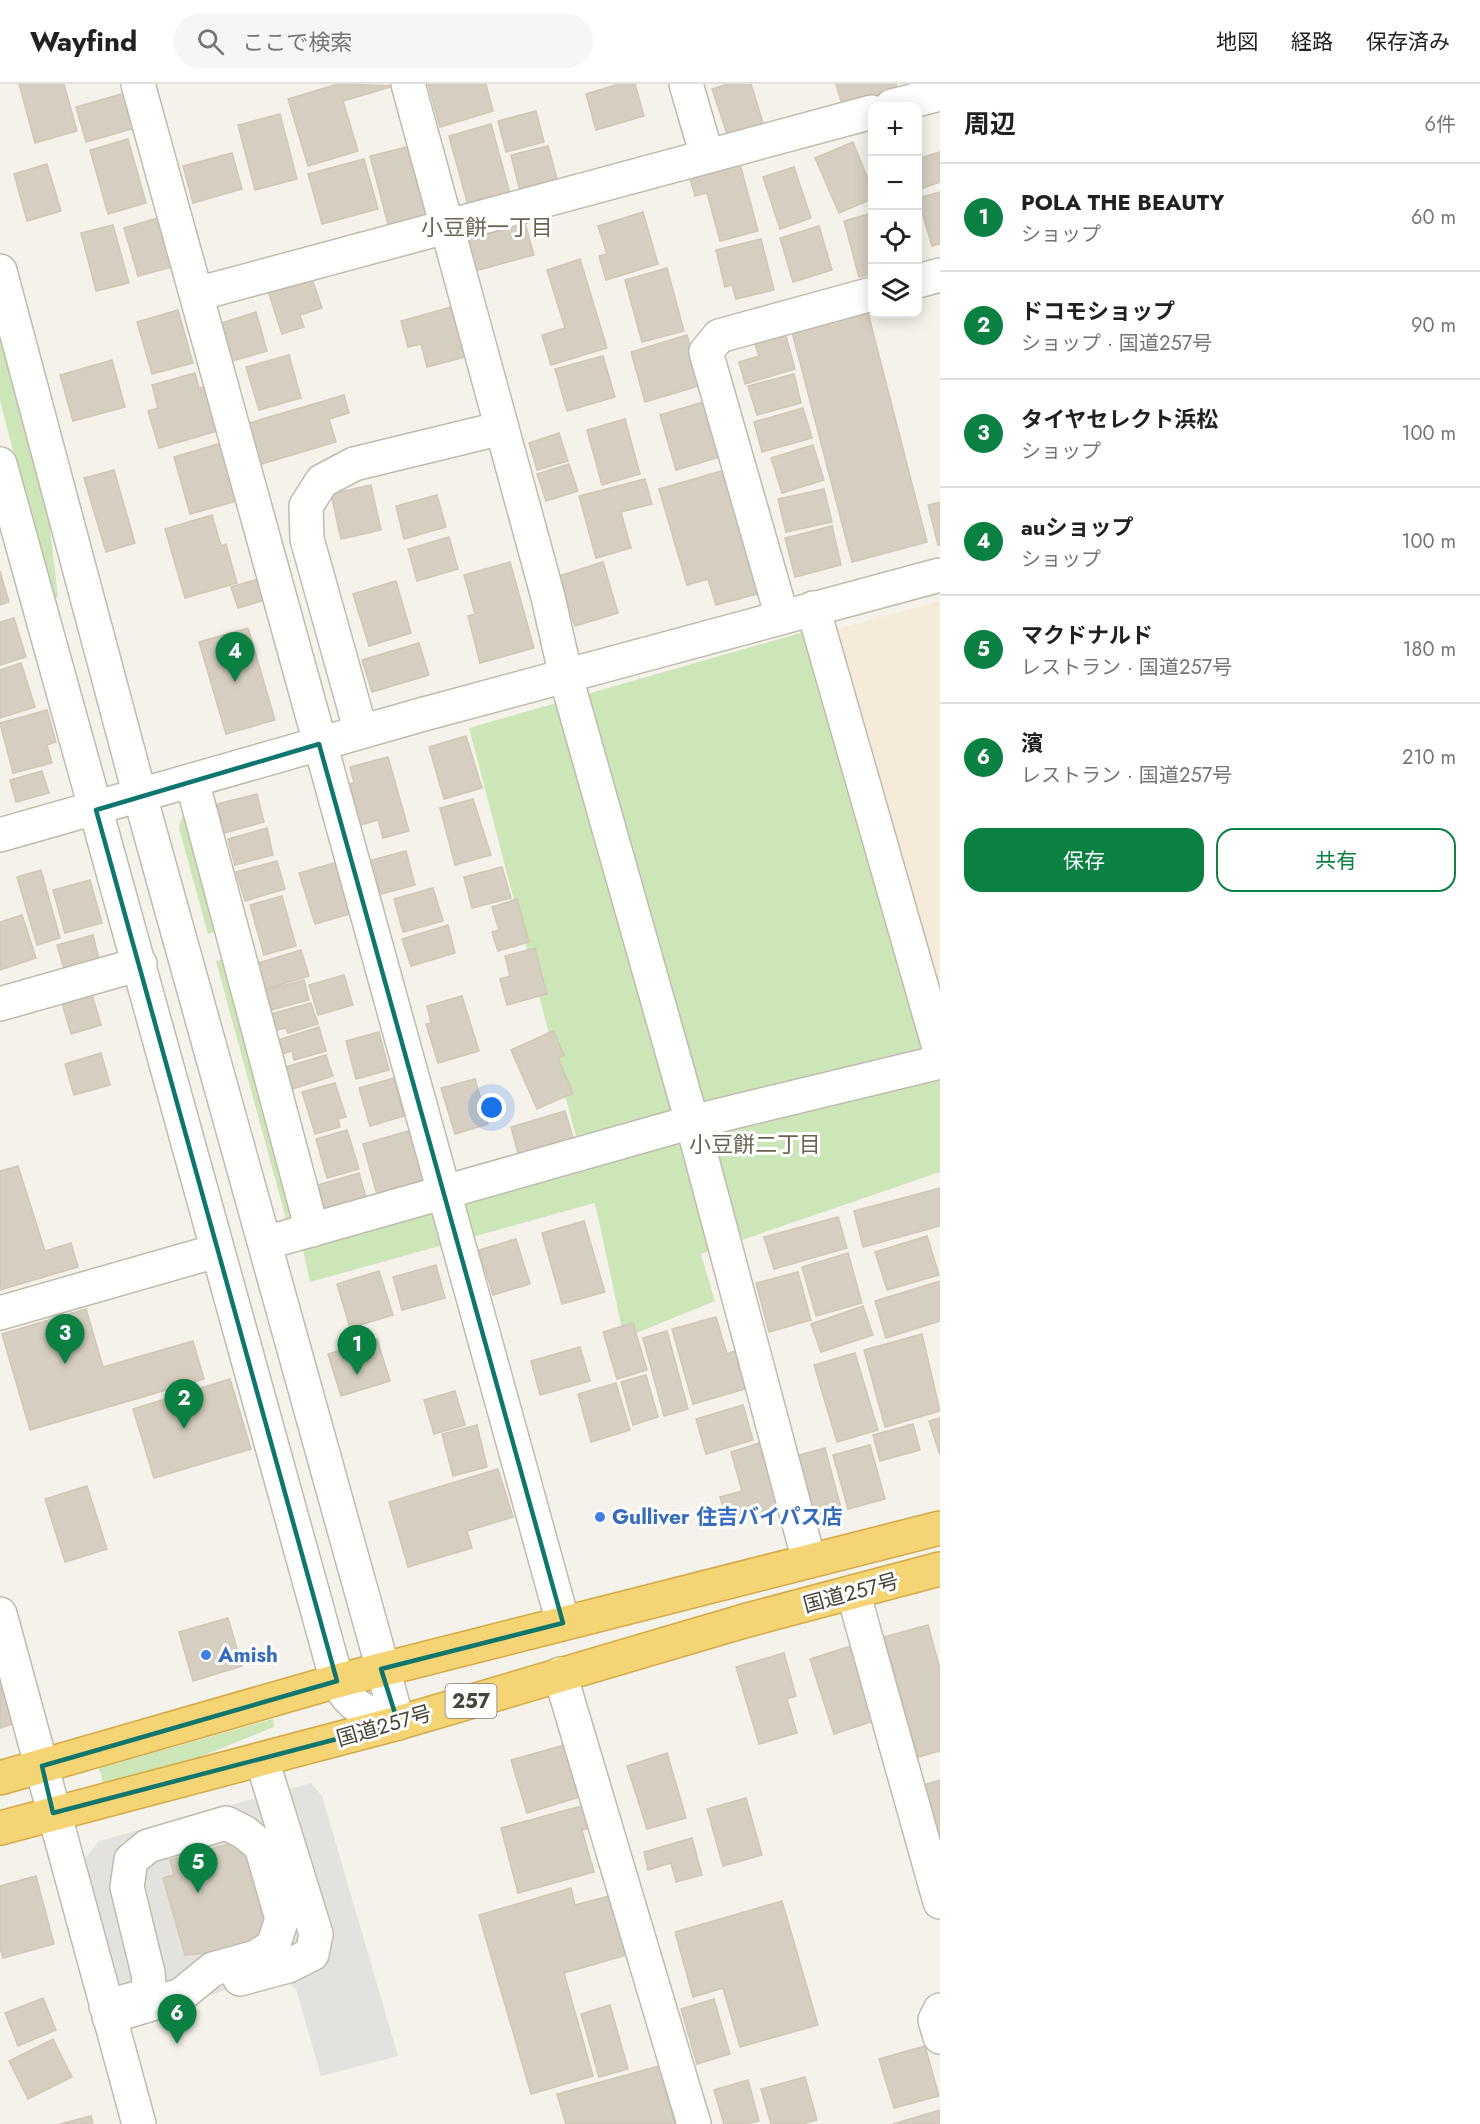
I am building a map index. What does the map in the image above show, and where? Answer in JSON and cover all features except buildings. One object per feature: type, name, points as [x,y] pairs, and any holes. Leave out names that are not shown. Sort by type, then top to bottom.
[{"type":"highway","name":"国道257号","points":[[0,1778],[381,1669],[940,1528]]},
{"type":"highway","name":"国道257号","points":[[0,1828],[398,1723],[560,1674],[940,1569]]},
{"type":"street","points":[[138,84],[563,1623]]},
{"type":"street","points":[[408,84],[548,597],[566,677],[692,1122],[808,1561]]},
{"type":"street","points":[[686,84],[707,156]]},
{"type":"street","points":[[908,102],[940,94]]},
{"type":"street","points":[[197,294],[868,113]]},
{"type":"street","points":[[0,271],[140,796],[381,1669],[398,1723]]},
{"type":"street","points":[[922,280],[940,275]]},
{"type":"street","points":[[782,617],[706,352],[719,336],[868,295]]},
{"type":"street","points":[[361,732],[307,539],[306,506],[322,481],[354,464],[502,428]]},
{"type":"street","points":[[0,464],[140,964],[216,1251],[337,1681],[345,1697],[360,1710],[398,1723]]},
{"type":"street","points":[[0,835],[96,810],[361,732],[940,574]]},
{"type":"street","points":[[813,608],[940,1051]]},
{"type":"street","points":[[192,781],[312,1230]]},
{"type":"street","points":[[0,1004],[140,964]]},
{"type":"street","points":[[265,1243],[692,1122],[940,1062]]},
{"type":"street","points":[[0,1313],[216,1251]]},
{"type":"street","points":[[853,1592],[940,1902]]},
{"type":"street","points":[[0,1614],[139,2124]]},
{"type":"street","points":[[560,1674],[694,2124]]},
{"type":"street","points":[[181,1995],[213,1969],[256,1957],[273,1946],[282,1919],[261,1846],[252,1762]]},
{"type":"street","points":[[108,2012],[181,1995],[288,1965],[312,1954],[316,1934],[252,1762]]},
{"type":"street","points":[[108,2012],[150,1995],[148,1973],[127,1887],[131,1860],[148,1846],[226,1823],[244,1832],[261,1846]]},
{"type":"street","points":[[940,2010],[935,2020],[940,2037]]},
{"type":"highlighted area","points":[[319,744],[563,1623],[381,1669],[398,1723],[53,1813],[42,1766],[337,1681],[96,810]]},
{"type":"shaded area","points":[[940,601],[940,997],[837,629]]},
{"type":"shaded area","points":[[311,1783],[322,1796],[398,2056],[321,2076],[296,1989],[276,1975],[125,2021],[82,1862],[99,1841]]},
{"type":"green space","points":[[0,328],[47,503],[58,597],[52,600],[0,401]]},
{"type":"green space","points":[[814,629],[940,1082],[940,1172],[701,1254],[715,1301],[624,1338],[595,1203],[310,1282],[299,1232],[581,1156],[469,728]]},
{"type":"green space","points":[[189,815],[223,929],[208,934],[179,828],[182,817]]},
{"type":"green space","points":[[231,958],[300,1214],[286,1219],[216,961]]},
{"type":"green space","points":[[273,1719],[274,1727],[200,1757],[104,1786],[99,1768]]},
{"type":"place","name":"auショップ","points":[[235,682]]},
{"type":"place","name":"タイヤセレクト浜松","points":[[65,1364]]},
{"type":"place","name":"POLA THE BEAUTY","points":[[357,1375]]},
{"type":"place","name":"ドコモショップ","points":[[184,1429]]},
{"type":"place","name":"Gulliver 住吉バイパス店","points":[[600,1517]]},
{"type":"place","name":"Amish","points":[[206,1655]]},
{"type":"place","name":"マクドナルド","points":[[198,1893]]},
{"type":"place","name":"濱","points":[[177,2044]]},
{"type":"district","name":"小豆餅一丁目","points":[[487,227]]},
{"type":"district","name":"小豆餅二丁目","points":[[755,1144]]}]
